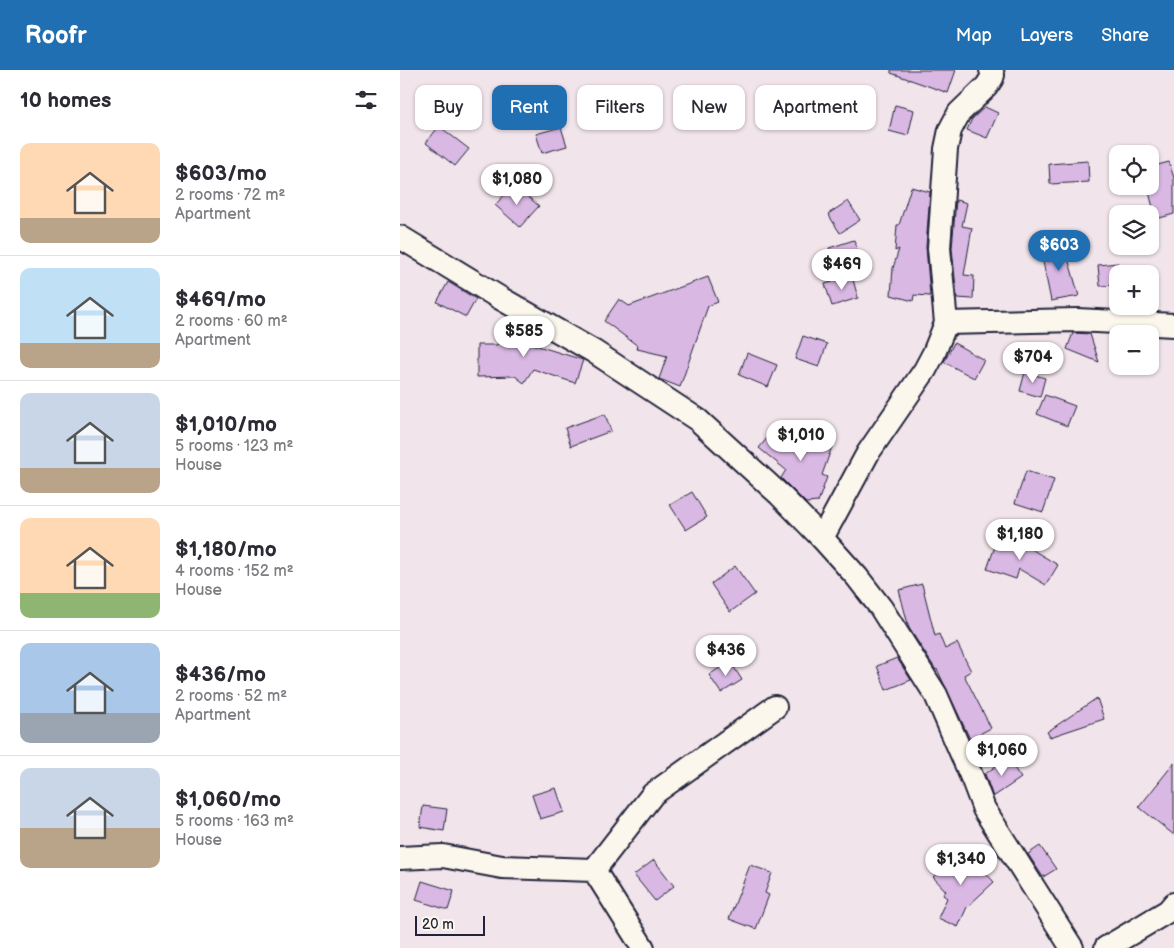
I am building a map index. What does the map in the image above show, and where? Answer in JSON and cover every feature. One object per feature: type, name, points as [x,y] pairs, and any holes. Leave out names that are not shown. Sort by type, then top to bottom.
[{"type":"street","points":[[822,538],[868,453],[925,370],[946,323],[939,248],[946,149],[950,130],[959,114],[990,81],[993,75],[991,70]]},
{"type":"street","points":[[400,236],[500,298],[593,352],[698,420],[780,495],[822,538],[882,608],[936,695],[974,780],[984,809],[1072,948]]},
{"type":"street","points":[[946,323],[1077,320],[1174,325]]},
{"type":"street","points":[[594,870],[653,794],[774,707]]},
{"type":"street","points":[[400,858],[443,856],[502,867],[594,870]]},
{"type":"street","points":[[594,870],[643,948]]},
{"type":"street","points":[[1106,948],[1168,911],[1174,904]]},
{"type":"building","points":[[891,70],[956,70],[948,93],[891,73]]},
{"type":"building","points":[[895,105],[914,110],[908,136],[889,131]]},
{"type":"building","points":[[985,107],[998,113],[987,138],[967,130],[972,119]]},
{"type":"building","points":[[436,130],[444,130],[469,149],[455,166],[426,143]]},
{"type":"building","points":[[550,130],[562,130],[567,146],[542,153],[536,134]]},
{"type":"building","points":[[1088,161],[1089,182],[1050,184],[1049,164]]},
{"type":"building","points":[[1169,162],[1174,178],[1174,214],[1159,218],[1159,205],[1152,205],[1150,195],[1159,195],[1159,165]]},
{"type":"building","points":[[514,185],[539,206],[520,227],[495,205]]},
{"type":"building","points":[[911,187],[930,192],[926,247],[930,296],[914,295],[913,301],[891,295],[893,268],[899,249],[895,251],[897,225],[899,225]]},
{"type":"building","points":[[956,200],[967,203],[962,226],[972,228],[964,275],[974,276],[973,299],[957,298],[952,248]]},
{"type":"building","points":[[848,201],[860,220],[840,233],[828,214]]},
{"type":"building","points":[[854,240],[861,261],[836,269],[829,248]]},
{"type":"building","points":[[1063,241],[1079,296],[1051,301],[1040,247]]},
{"type":"building","points":[[1118,263],[1118,265],[1109,265],[1109,286],[1100,286],[1098,265]]},
{"type":"building","points":[[852,276],[858,298],[832,306],[825,284]]},
{"type":"building","points":[[708,277],[718,302],[708,306],[680,387],[659,379],[667,356],[637,349],[638,346],[604,321],[619,299],[629,306]]},
{"type":"building","points":[[448,282],[476,299],[466,317],[437,302]]},
{"type":"building","points":[[512,320],[532,331],[525,342],[583,360],[575,383],[533,369],[524,383],[515,376],[477,377],[477,345],[497,345]]},
{"type":"building","points":[[1073,333],[1090,334],[1099,362],[1067,349]]},
{"type":"building","points":[[803,336],[827,344],[819,367],[795,359]]},
{"type":"building","points":[[954,343],[984,360],[974,378],[944,362]]},
{"type":"building","points":[[747,353],[777,365],[768,387],[739,375]]},
{"type":"building","points":[[1025,372],[1045,378],[1040,397],[1020,391]]},
{"type":"building","points":[[1045,395],[1075,406],[1067,426],[1037,414]]},
{"type":"building","points":[[605,414],[611,431],[571,446],[565,428]]},
{"type":"building","points":[[776,427],[806,452],[814,430],[835,438],[822,475],[827,477],[818,502],[806,503],[781,478],[786,470],[759,448]]},
{"type":"building","points":[[1026,471],[1054,480],[1043,512],[1015,503]]},
{"type":"building","points":[[692,492],[707,517],[686,530],[670,505]]},
{"type":"building","points":[[999,535],[1021,543],[1058,565],[1046,585],[1019,569],[1016,579],[987,569]]},
{"type":"building","points":[[735,566],[755,594],[730,612],[711,584]]},
{"type":"building","points":[[922,584],[935,636],[939,634],[945,649],[957,643],[971,671],[964,675],[991,728],[970,739],[937,669],[909,628],[899,590]]},
{"type":"building","points":[[897,658],[911,680],[886,690],[877,666]]},
{"type":"building","points":[[730,661],[742,680],[721,693],[709,675]]},
{"type":"building","points":[[1097,698],[1104,719],[1050,737],[1047,732]]},
{"type":"building","points":[[1007,758],[1021,778],[993,797],[985,774]]},
{"type":"building","points":[[1174,763],[1174,835],[1139,807]]},
{"type":"building","points":[[556,788],[564,812],[540,819],[532,795]]},
{"type":"building","points":[[423,806],[447,809],[444,831],[420,827]]},
{"type":"building","points":[[1040,846],[1056,869],[1043,877],[1028,854]]},
{"type":"building","points":[[964,849],[994,882],[967,907],[958,927],[938,918],[947,898],[943,895],[946,891],[933,877]]},
{"type":"building","points":[[654,860],[674,886],[655,901],[634,875]]},
{"type":"building","points":[[750,865],[772,873],[765,893],[769,895],[756,929],[729,919]]},
{"type":"building","points":[[422,881],[454,891],[448,910],[416,900]]}]
